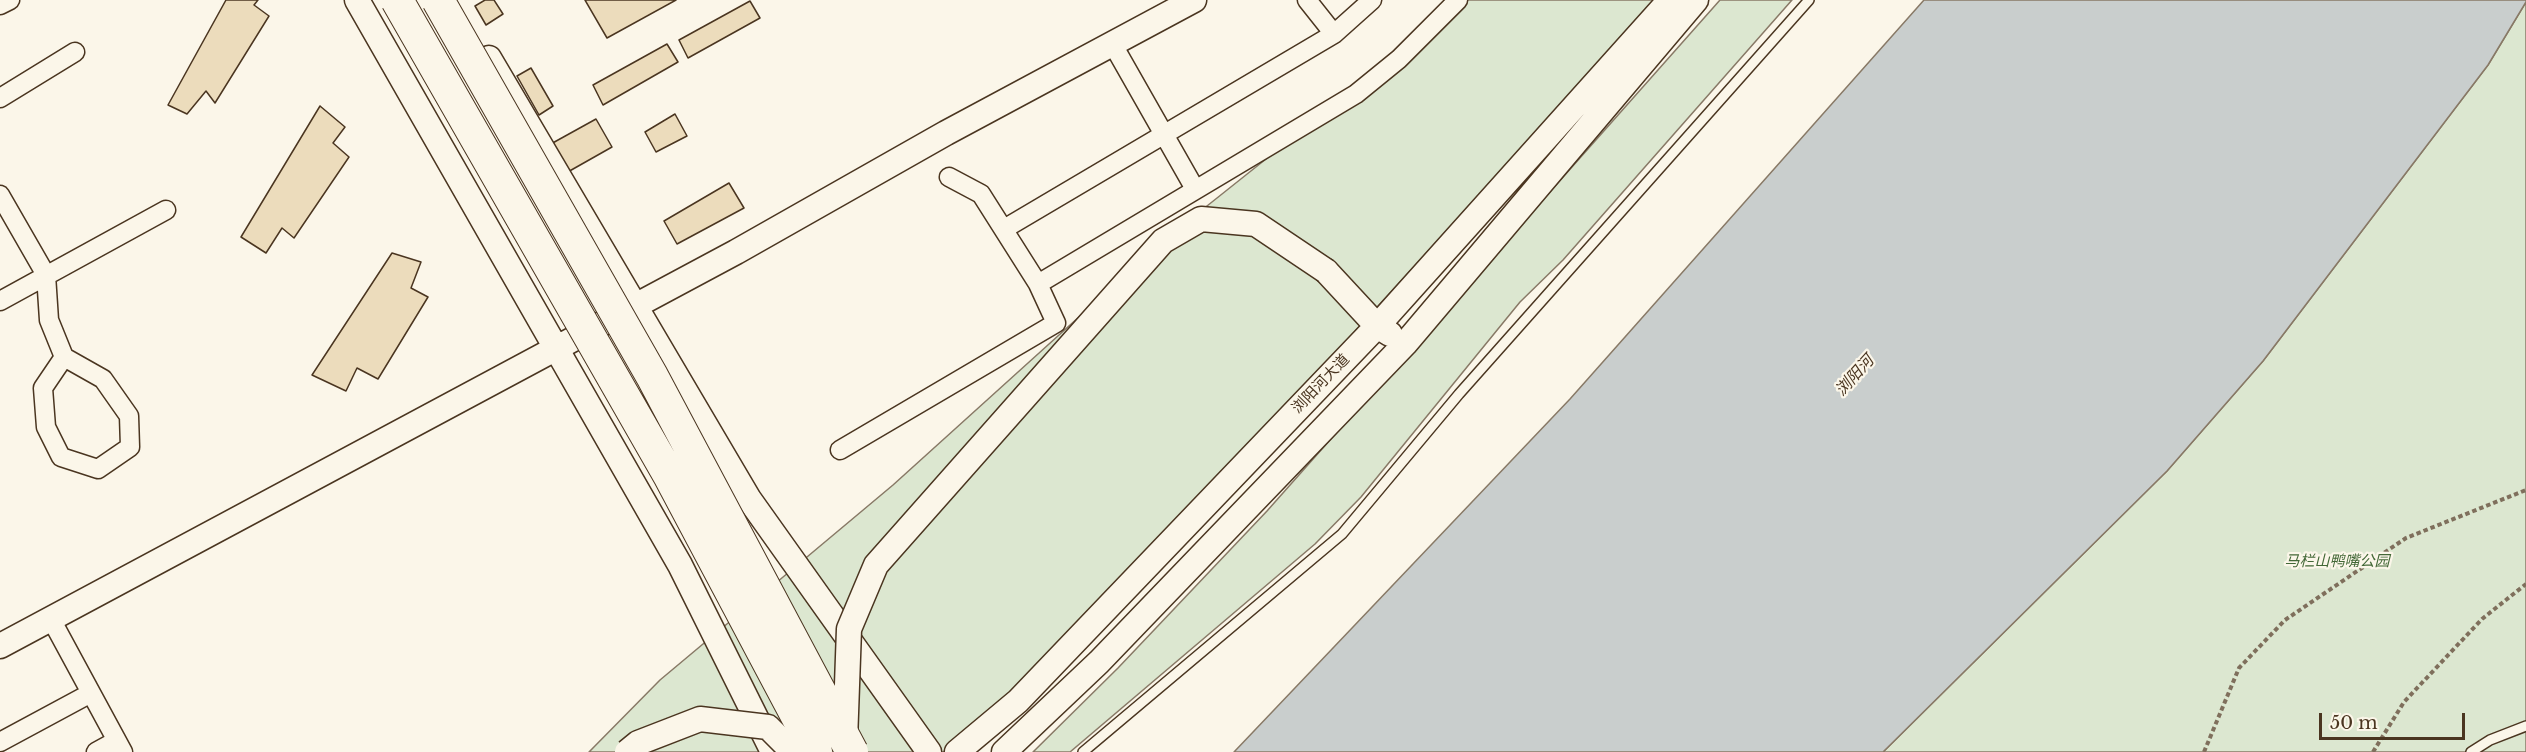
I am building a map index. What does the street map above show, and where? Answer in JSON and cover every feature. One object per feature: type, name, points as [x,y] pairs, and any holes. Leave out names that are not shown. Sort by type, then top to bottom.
[{"type":"highway","points":[[397,0],[669,475],[816,752]]},
{"type":"highway","points":[[438,0],[652,376],[848,746]]},
{"type":"main road","points":[[357,0],[680,565],[773,752]]},
{"type":"main road","points":[[455,0],[749,499],[929,752]]},
{"type":"main road","points":[[0,646],[736,252],[956,127],[1194,0]]},
{"type":"main road","name":"浏阳河大道","points":[[957,752],[1018,701],[1377,326],[1670,0]]},
{"type":"main road","points":[[1004,752],[1100,662],[1405,344],[1696,0]]},
{"type":"main road","points":[[848,746],[849,629],[876,565],[1163,241],[1201,219],[1256,224],[1326,271],[1377,326],[1405,344]]},
{"type":"main road","points":[[627,752],[638,742],[700,719],[768,727],[794,752]]},
{"type":"street","points":[[0,6],[10,0]]},
{"type":"street","points":[[1307,0],[1334,34]]},
{"type":"street","points":[[1004,229],[1334,34],[1372,0]]},
{"type":"street","points":[[1038,284],[1356,94],[1399,59],[1458,0]]},
{"type":"street","points":[[1112,44],[1195,189]]},
{"type":"street","points":[[0,98],[75,52]]},
{"type":"street","points":[[840,450],[1056,323],[1038,284],[981,194],[949,177]]},
{"type":"street","points":[[0,195],[46,274],[49,320],[64,357],[103,379],[129,416],[130,447],[98,469],[61,457],[46,427],[43,388],[64,357]]},
{"type":"street","points":[[0,302],[46,274],[166,210]]},
{"type":"street","points":[[51,619],[119,746],[96,752]]},
{"type":"street","points":[[0,742],[91,693]]},
{"type":"lane","points":[[1083,752],[1342,534],[1460,394],[1809,0]]},
{"type":"lane","points":[[2471,752],[2490,740],[2526,726]]},
{"type":"path","points":[[2204,752],[2239,668],[2285,620],[2406,538],[2526,490]]},
{"type":"path","points":[[2373,752],[2404,702],[2482,619],[2526,584]]},
{"type":"green space","points":[[1450,0],[1657,0],[1018,701],[943,752],[589,752],[660,680],[893,485],[1163,241],[1428,30]]},
{"type":"green space","points":[[1720,0],[1792,0],[1563,260],[1520,302],[1361,497],[1315,544],[1070,752],[1033,752],[1118,668],[1267,511]]},
{"type":"green space","name":"马栏山鸭嘴公园","points":[[2526,2],[2526,752],[1883,752],[2167,471],[2263,361],[2488,65]]},
{"type":"water","name":"浏阳河","points":[[1924,0],[2526,0],[2526,2],[2488,65],[2263,361],[2167,471],[1883,752],[1234,752],[1570,399]]},
{"type":"building","points":[[226,0],[258,0],[254,5],[269,16],[215,103],[206,91],[187,114],[168,105]]},
{"type":"building","points":[[485,0],[494,0],[503,14],[486,25],[475,6]]},
{"type":"building","points":[[585,0],[676,0],[607,38]]},
{"type":"building","points":[[750,1],[760,18],[688,58],[679,40]]},
{"type":"building","points":[[667,44],[678,62],[603,105],[593,85]]},
{"type":"building","points":[[531,68],[553,106],[539,115],[517,76]]},
{"type":"building","points":[[320,106],[345,127],[333,143],[349,157],[294,238],[282,228],[266,253],[241,237]]},
{"type":"building","points":[[675,114],[687,136],[656,152],[645,132]]},
{"type":"building","points":[[596,119],[612,147],[566,173],[549,145]]},
{"type":"building","points":[[729,183],[744,208],[677,244],[664,221]]},
{"type":"building","points":[[392,253],[421,262],[411,288],[428,297],[378,379],[357,368],[346,391],[312,375]]}]
